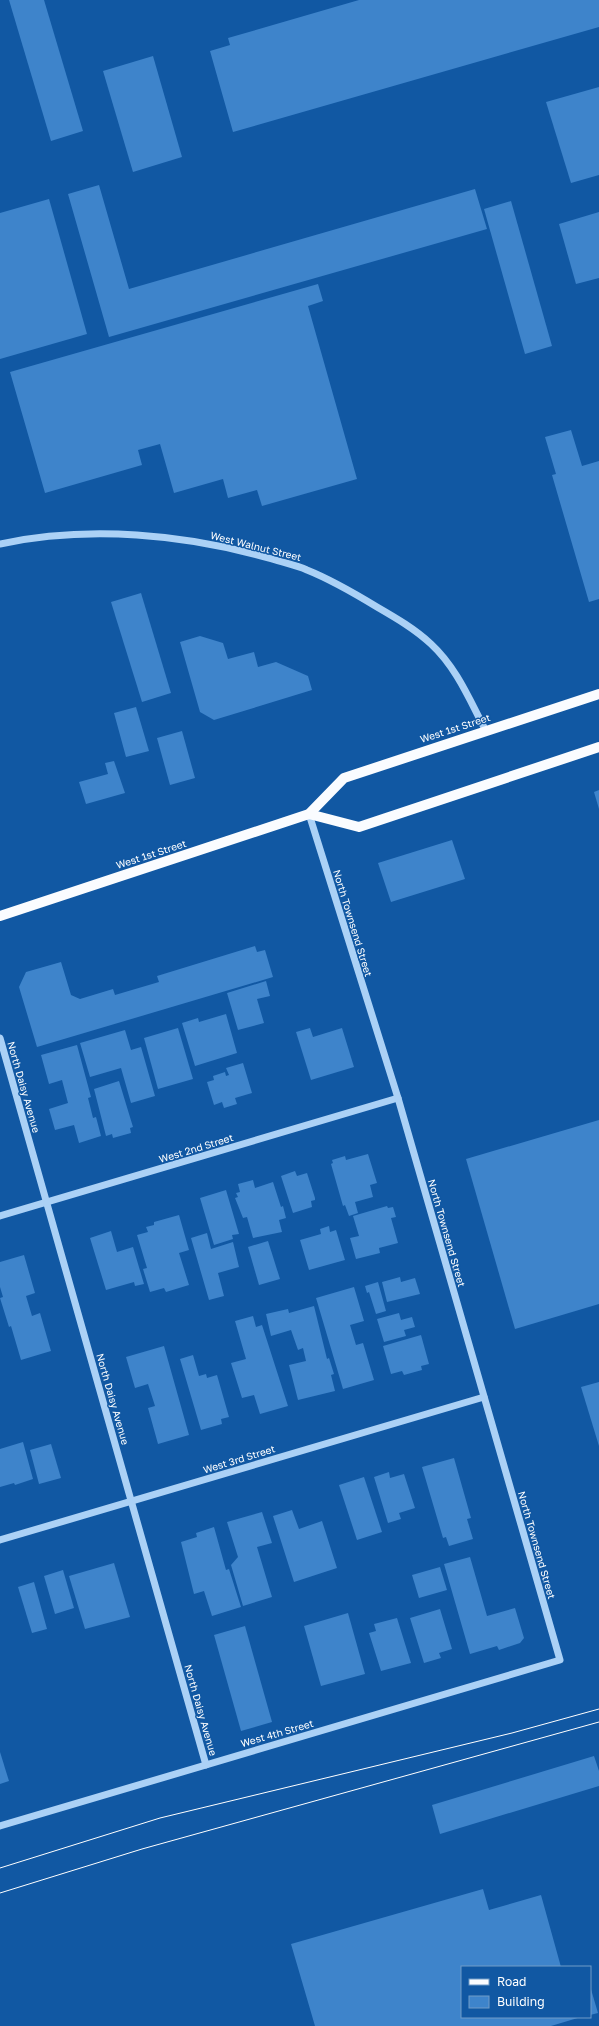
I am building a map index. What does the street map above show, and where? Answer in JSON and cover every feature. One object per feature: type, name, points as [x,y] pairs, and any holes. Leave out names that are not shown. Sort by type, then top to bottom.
[{"type":"main road","name":"West 1st Street","points":[[0,916],[309,814],[344,778],[599,694]]},
{"type":"main road","points":[[309,814],[359,827],[599,747]]},
{"type":"street","name":"West Walnut Street","points":[[0,544],[83,534],[197,541],[255,554],[306,570],[363,598],[405,624],[431,644],[449,663],[486,731]]},
{"type":"street","name":"North Townsend Street","points":[[309,814],[398,1098],[560,1660]]},
{"type":"street","name":"North Daisy Avenue","points":[[0,1038],[206,1765]]},
{"type":"street","name":"West 2nd Street","points":[[0,1216],[398,1098]]},
{"type":"street","name":"West 3rd Street","points":[[0,1540],[484,1396]]},
{"type":"street","name":"West 4th Street","points":[[0,1826],[560,1660]]},
{"type":"building","points":[[9,0],[44,0],[83,131],[51,141]]},
{"type":"building","points":[[359,0],[599,0],[599,27],[233,132],[210,51],[230,45],[228,38]]},
{"type":"building","points":[[153,56],[182,157],[133,172],[103,71]]},
{"type":"building","points":[[599,87],[599,175],[571,183],[546,102]]},
{"type":"building","points":[[99,185],[129,289],[475,189],[487,229],[109,337],[68,194]]},
{"type":"building","points":[[49,199],[87,334],[0,359],[0,213]]},
{"type":"building","points":[[511,201],[552,346],[525,354],[484,209]]},
{"type":"building","points":[[599,212],[599,278],[576,284],[559,224]]},
{"type":"building","points":[[318,284],[323,301],[308,306],[357,479],[262,506],[257,490],[228,498],[223,479],[174,493],[160,444],[138,450],[142,465],[45,493],[10,372]]},
{"type":"building","points":[[571,430],[582,466],[599,461],[599,599],[589,602],[552,475],[556,474],[545,437]]},
{"type":"building","points":[[141,593],[171,693],[142,702],[111,602]]},
{"type":"building","points":[[200,636],[223,643],[228,659],[254,652],[258,667],[276,662],[308,676],[312,690],[214,720],[200,712],[180,642]]},
{"type":"building","points":[[136,707],[149,751],[126,757],[114,713]]},
{"type":"building","points":[[182,731],[195,778],[170,785],[157,738]]},
{"type":"building","points":[[114,761],[125,793],[86,804],[79,782],[108,774],[105,763]]},
{"type":"building","points":[[599,790],[599,809],[594,792]]},
{"type":"building","points":[[452,840],[465,879],[391,902],[378,863]]},
{"type":"building","points":[[255,946],[257,952],[265,950],[273,977],[37,1047],[19,987],[26,972],[61,962],[71,995],[80,999],[113,989],[115,995],[159,982],[157,976]]},
{"type":"building","points":[[266,981],[270,996],[257,999],[264,1023],[238,1030],[227,993]]},
{"type":"building","points":[[226,1014],[237,1053],[195,1066],[182,1023],[198,1018],[199,1022]]},
{"type":"building","points":[[178,1028],[193,1079],[158,1089],[144,1038]]},
{"type":"building","points":[[310,1028],[313,1037],[342,1028],[354,1067],[311,1080],[296,1032]]},
{"type":"building","points":[[125,1030],[131,1050],[141,1047],[155,1096],[131,1103],[121,1068],[90,1077],[80,1043]]},
{"type":"building","points":[[77,1045],[91,1097],[88,1098],[93,1118],[96,1117],[101,1136],[79,1143],[74,1125],[55,1130],[49,1109],[68,1103],[62,1080],[49,1084],[41,1055]]},
{"type":"building","points":[[243,1063],[252,1093],[235,1098],[237,1104],[224,1108],[222,1102],[214,1105],[207,1082],[214,1080],[213,1076],[225,1072],[226,1076],[229,1075],[226,1068]]},
{"type":"building","points":[[119,1081],[133,1127],[130,1128],[131,1133],[113,1138],[112,1134],[106,1136],[94,1089]]},
{"type":"building","points":[[599,1120],[599,1304],[515,1329],[466,1159]]},
{"type":"building","points":[[368,1154],[377,1183],[370,1185],[373,1197],[355,1202],[358,1213],[349,1216],[345,1205],[343,1206],[331,1164],[333,1163],[332,1160],[345,1156],[346,1160]]},
{"type":"building","points":[[295,1171],[297,1176],[307,1173],[315,1200],[311,1201],[312,1207],[293,1213],[281,1176]]},
{"type":"building","points":[[253,1180],[255,1188],[273,1182],[281,1207],[283,1206],[286,1218],[279,1220],[282,1232],[253,1238],[247,1217],[243,1218],[235,1198],[238,1197],[236,1193],[240,1192],[238,1184]]},
{"type":"building","points":[[226,1190],[239,1234],[232,1235],[233,1239],[214,1245],[200,1198]]},
{"type":"building","points":[[387,1206],[388,1208],[393,1207],[396,1217],[391,1218],[398,1243],[379,1248],[380,1253],[356,1259],[350,1238],[359,1236],[353,1216]]},
{"type":"building","points":[[179,1215],[189,1250],[179,1253],[189,1285],[166,1292],[164,1288],[150,1292],[143,1269],[147,1268],[137,1235],[148,1232],[146,1227],[154,1225],[154,1222]]},
{"type":"building","points":[[329,1226],[330,1232],[336,1230],[345,1260],[309,1270],[300,1240],[321,1234],[320,1229]]},
{"type":"building","points":[[111,1231],[117,1252],[133,1247],[144,1284],[135,1286],[134,1282],[106,1290],[90,1238]]},
{"type":"building","points":[[207,1233],[211,1249],[233,1242],[239,1267],[218,1273],[224,1296],[209,1300],[191,1238]]},
{"type":"building","points":[[268,1241],[280,1279],[259,1285],[248,1247]]},
{"type":"building","points":[[24,1255],[35,1293],[26,1296],[32,1316],[40,1313],[51,1351],[21,1360],[11,1326],[9,1327],[0,1298],[3,1297],[0,1287],[0,1262]]},
{"type":"building","points":[[400,1277],[401,1282],[415,1278],[420,1294],[387,1302],[382,1282]]},
{"type":"building","points":[[378,1282],[386,1311],[376,1314],[369,1292],[367,1293],[365,1286]]},
{"type":"building","points":[[354,1287],[364,1321],[350,1325],[356,1345],[363,1343],[374,1380],[343,1389],[316,1298]]},
{"type":"building","points":[[314,1306],[327,1359],[329,1358],[334,1374],[331,1375],[335,1391],[298,1400],[289,1365],[306,1361],[303,1348],[298,1350],[291,1330],[271,1336],[266,1314],[288,1309],[289,1313]]},
{"type":"building","points":[[399,1313],[401,1320],[412,1317],[415,1327],[404,1330],[406,1336],[384,1342],[377,1319]]},
{"type":"building","points":[[253,1316],[256,1327],[262,1325],[288,1406],[260,1414],[254,1395],[242,1398],[231,1363],[246,1359],[235,1321]]},
{"type":"building","points":[[421,1335],[429,1364],[421,1366],[422,1370],[404,1375],[402,1371],[391,1374],[383,1346]]},
{"type":"building","points":[[164,1346],[189,1435],[158,1444],[148,1408],[155,1406],[148,1384],[135,1388],[126,1357]]},
{"type":"building","points":[[193,1355],[199,1376],[206,1374],[207,1378],[217,1375],[229,1417],[221,1419],[222,1424],[201,1430],[180,1359]]},
{"type":"building","points":[[599,1382],[599,1446],[581,1387]]},
{"type":"building","points":[[23,1442],[33,1479],[15,1485],[14,1483],[0,1487],[0,1449]]},
{"type":"building","points":[[51,1444],[61,1478],[39,1484],[30,1450]]},
{"type":"building","points":[[454,1458],[471,1518],[467,1519],[473,1539],[449,1546],[446,1537],[443,1538],[422,1467]]},
{"type":"building","points":[[389,1472],[390,1478],[404,1474],[415,1508],[399,1513],[401,1519],[388,1523],[374,1477]]},
{"type":"building","points":[[364,1477],[382,1532],[357,1540],[339,1485]]},
{"type":"building","points":[[292,1510],[299,1529],[322,1521],[337,1568],[294,1582],[273,1516]]},
{"type":"building","points":[[262,1512],[272,1543],[257,1547],[272,1597],[243,1606],[231,1565],[238,1557],[227,1522]]},
{"type":"building","points":[[214,1527],[226,1570],[229,1569],[241,1607],[212,1616],[204,1591],[194,1594],[181,1542],[197,1537],[196,1533]]},
{"type":"building","points":[[470,1557],[487,1616],[515,1608],[524,1638],[520,1643],[499,1650],[497,1646],[470,1654],[444,1564]]},
{"type":"building","points":[[114,1563],[130,1617],[85,1629],[69,1576]]},
{"type":"building","points":[[440,1567],[447,1590],[419,1598],[412,1575]]},
{"type":"building","points":[[63,1570],[74,1608],[55,1614],[44,1576]]},
{"type":"building","points":[[34,1582],[47,1629],[32,1633],[18,1587]]},
{"type":"building","points":[[440,1609],[452,1649],[439,1653],[441,1658],[424,1663],[410,1618]]},
{"type":"building","points":[[348,1613],[365,1674],[321,1686],[304,1626]]},
{"type":"building","points":[[397,1618],[411,1663],[381,1671],[369,1633],[376,1631],[374,1624]]},
{"type":"building","points":[[245,1626],[272,1722],[241,1731],[214,1635]]},
{"type":"building","points":[[0,1752],[9,1781],[0,1784]]},
{"type":"building","points":[[594,1756],[599,1771],[599,1786],[440,1834],[432,1805]]},
{"type":"building","points":[[483,1889],[489,1910],[541,1895],[561,1966],[461,1966],[461,2018],[578,2018],[551,2026],[315,2026],[291,1944]]},
{"type":"building","points":[[591,1989],[598,2013],[591,2015]]},
{"type":"tram line","points":[[0,1868],[160,1818],[512,1733],[599,1709]]},
{"type":"tram line","points":[[0,1893],[142,1849],[599,1722]]}]
